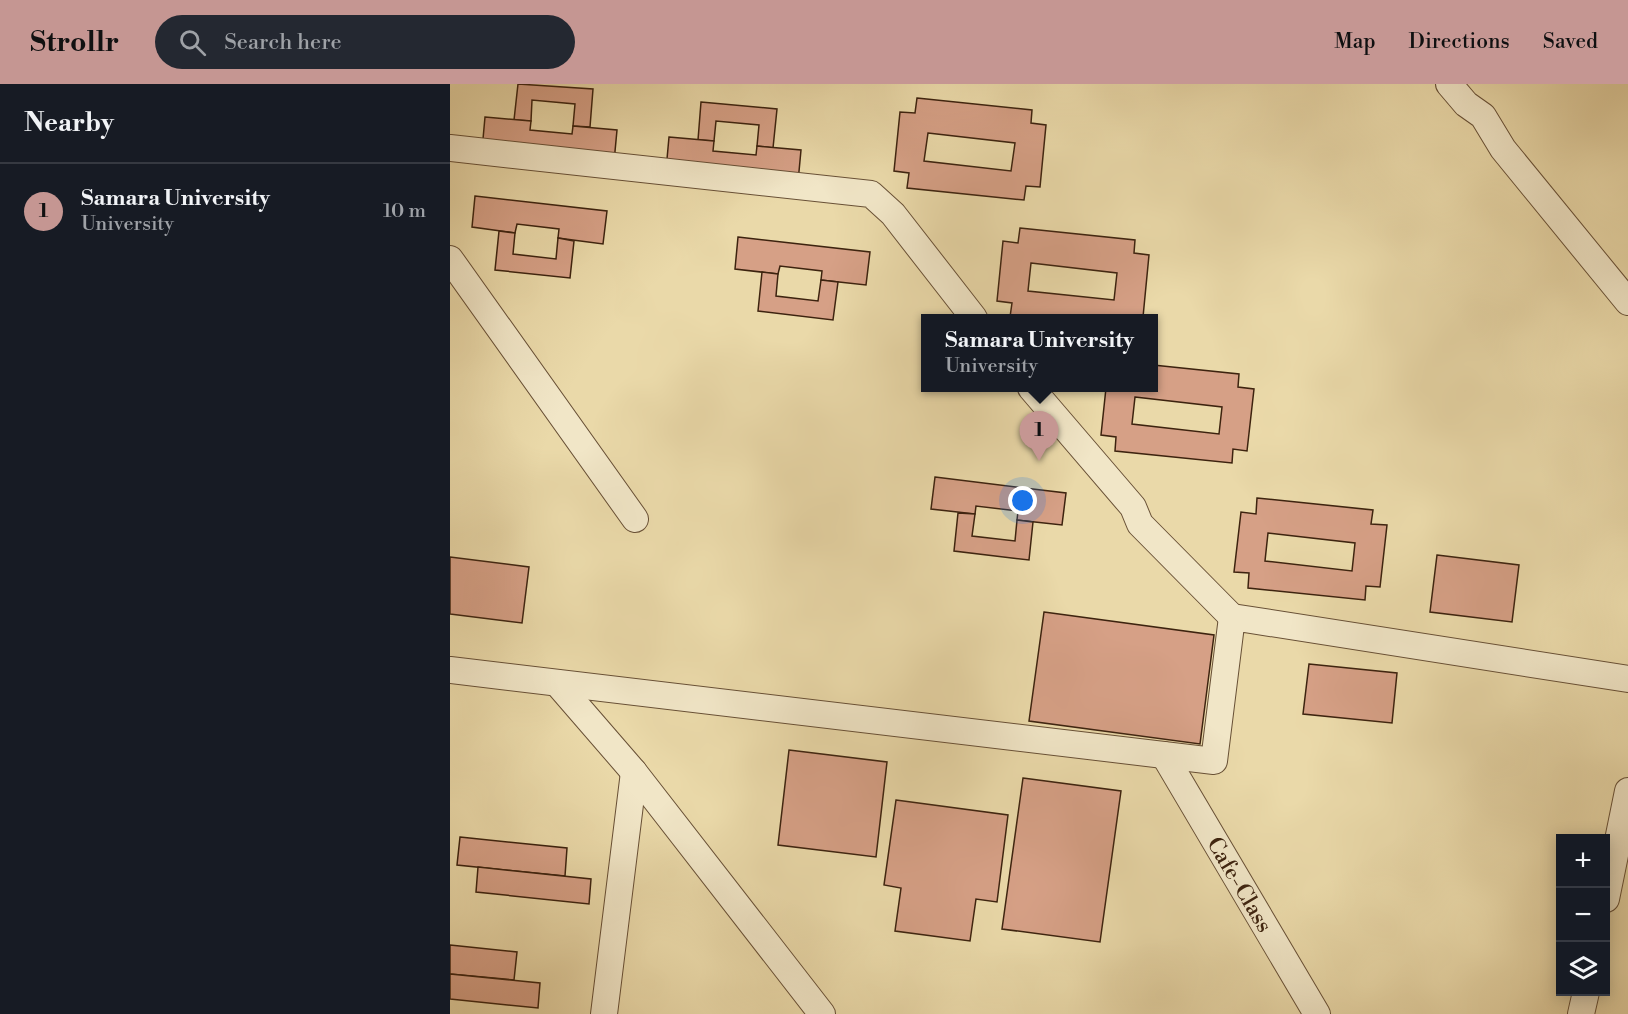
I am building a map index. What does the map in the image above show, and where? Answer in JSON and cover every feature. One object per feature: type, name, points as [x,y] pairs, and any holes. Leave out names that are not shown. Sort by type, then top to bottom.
[{"type":"street","points":[[1449,84],[1466,104],[1483,116],[1503,149],[1628,302]]},
{"type":"street","points":[[450,148],[871,194],[893,214],[971,314]]},
{"type":"street","points":[[450,259],[635,519]]},
{"type":"street","points":[[1035,392],[1132,507],[1140,524],[1232,617],[1628,679]]},
{"type":"street","points":[[450,670],[1214,761],[1232,617]]},
{"type":"street","points":[[557,683],[634,772],[822,1014]]},
{"type":"street","name":"Cafe-Class","points":[[1164,755],[1317,1014]]},
{"type":"street","points":[[604,1014],[634,772]]},
{"type":"street","points":[[1607,888],[1628,791]]},
{"type":"street","points":[[1581,1014],[1585,996]]},
{"type":"building","points":[[518,84],[593,89],[590,127],[573,126],[575,104],[532,100],[531,121],[514,120]]},
{"type":"building","points":[[917,98],[1032,110],[1031,123],[1046,125],[1040,187],[1026,186],[1024,200],[907,188],[909,173],[894,171],[900,112],[915,113]],"holes":[[[928,133],[1015,143],[1011,171],[924,161]]]},
{"type":"building","points":[[701,102],[777,109],[773,148],[757,146],[759,125],[716,121],[714,141],[698,140]]},
{"type":"building","points":[[485,117],[531,121],[530,130],[572,134],[573,126],[617,130],[614,162],[482,150]]},
{"type":"building","points":[[669,137],[714,141],[713,151],[756,155],[757,146],[801,150],[798,182],[666,170]]},
{"type":"building","points":[[475,196],[607,211],[603,244],[558,238],[559,229],[517,224],[515,233],[472,227]]},
{"type":"building","points":[[1020,228],[1135,240],[1134,253],[1149,255],[1143,314],[1010,314],[1012,303],[997,301],[1003,241],[1018,243]],"holes":[[[1031,263],[1117,273],[1114,300],[1028,291]]]},
{"type":"building","points":[[499,231],[515,233],[513,254],[556,259],[558,238],[574,241],[570,278],[495,270]]},
{"type":"building","points":[[738,237],[870,252],[866,285],[821,280],[822,271],[780,266],[778,274],[735,269]]},
{"type":"building","points":[[762,272],[778,274],[776,296],[818,301],[821,280],[838,282],[833,320],[758,311]]},
{"type":"building","points":[[1158,366],[1239,374],[1238,387],[1254,389],[1247,451],[1233,449],[1232,463],[1115,451],[1116,437],[1101,435],[1106,392],[1158,392]],"holes":[[[1135,397],[1222,407],[1219,434],[1132,424]]]},
{"type":"building","points":[[935,477],[1066,493],[1062,525],[1017,520],[1018,511],[976,506],[975,514],[931,509]]},
{"type":"building","points":[[1257,498],[1373,510],[1371,524],[1387,525],[1380,587],[1366,586],[1365,600],[1248,588],[1249,573],[1234,572],[1241,512],[1256,514]],"holes":[[[1268,533],[1355,543],[1352,571],[1265,561]]]},
{"type":"building","points":[[958,513],[975,514],[972,536],[1015,541],[1017,520],[1033,522],[1029,560],[954,551]]},
{"type":"building","points":[[1437,555],[1519,565],[1512,622],[1430,612]]},
{"type":"building","points":[[450,557],[529,567],[522,623],[450,614]]},
{"type":"building","points":[[1044,612],[1214,635],[1200,744],[1029,721]]},
{"type":"building","points":[[1309,664],[1397,673],[1392,723],[1303,714]]},
{"type":"building","points":[[789,750],[887,762],[876,857],[778,845]]},
{"type":"building","points":[[1023,778],[1121,791],[1100,942],[1002,929]]},
{"type":"building","points":[[896,800],[1008,815],[997,902],[976,899],[970,941],[895,931],[901,888],[884,885]]},
{"type":"building","points":[[460,837],[567,848],[565,876],[457,865]]},
{"type":"building","points":[[478,867],[591,879],[589,904],[476,892]]},
{"type":"building","points":[[450,945],[517,952],[514,980],[450,974]]},
{"type":"building","points":[[450,974],[540,983],[538,1008],[450,999]]},
{"type":"place","name":"Samara University","points":[[1039,461]]}]
